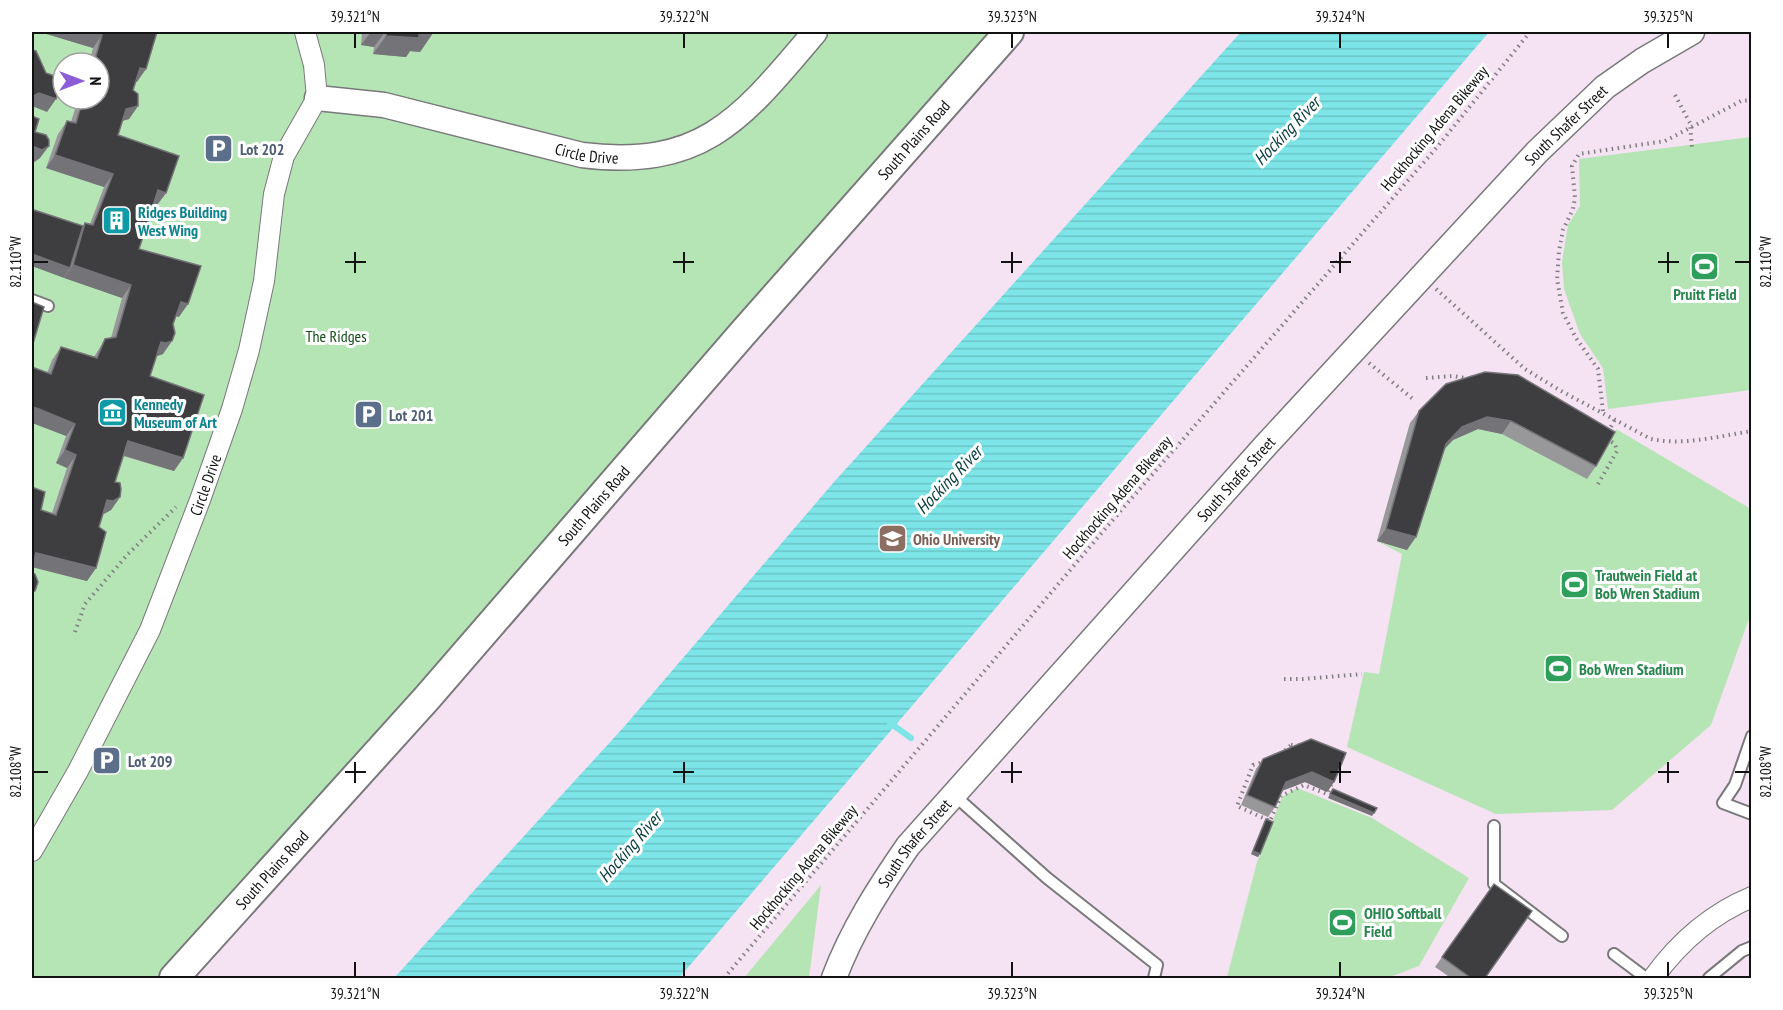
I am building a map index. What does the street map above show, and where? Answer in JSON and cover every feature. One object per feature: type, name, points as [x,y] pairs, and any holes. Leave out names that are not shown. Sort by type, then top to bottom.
[{"type":"main road","name":"South Plains Road","points":[[174,978],[427,698],[743,333],[1009,32]]},
{"type":"street","points":[[305,32],[314,65],[317,98]]},
{"type":"street","name":"Circle Drive","points":[[32,851],[78,771],[150,630],[200,500],[232,409],[249,350],[264,281],[274,194],[284,156],[317,98],[384,105],[582,155],[610,159],[640,159],[681,149],[725,128],[746,110],[815,32]]},
{"type":"street","name":"South Shafer Street","points":[[834,978],[873,897],[908,846],[1266,445],[1537,152],[1605,87],[1651,55],[1692,32]]},
{"type":"street","points":[[1653,978],[1669,956],[1700,926],[1735,904],[1752,897]]},
{"type":"lane","points":[[32,300],[48,306]]},
{"type":"lane","points":[[1752,736],[1735,785],[1723,803],[1752,814]]},
{"type":"lane","points":[[953,795],[1047,878],[1156,965],[1154,978]]},
{"type":"lane","points":[[1494,826],[1494,884],[1562,936]]},
{"type":"lane","points":[[1709,978],[1742,951],[1752,947]]},
{"type":"lane","points":[[1614,954],[1646,978]]},
{"type":"path","name":"Hockhocking Adena Bikeway","points":[[724,978],[1105,529],[1438,146],[1530,32]]},
{"type":"path","points":[[1674,95],[1691,128],[1692,149]]},
{"type":"path","points":[[1603,411],[1598,369],[1576,338],[1563,313],[1557,279],[1561,241],[1575,198],[1572,166],[1579,154],[1665,141],[1742,101],[1752,100]]},
{"type":"path","points":[[1436,288],[1524,369],[1651,439],[1667,442],[1752,431]]},
{"type":"path","points":[[1368,362],[1413,399]]},
{"type":"path","points":[[1426,378],[1453,376],[1476,380]]},
{"type":"path","points":[[1598,484],[1617,451],[1615,444],[1605,438],[1616,419]]},
{"type":"path","points":[[75,632],[85,604],[128,554],[178,506],[200,500]]},
{"type":"path","points":[[1284,679],[1362,674]]},
{"type":"path","points":[[1291,742],[1341,762],[1327,794],[1304,785],[1281,796],[1270,820],[1237,806],[1253,765],[1277,758],[1291,742]]},
{"type":"shaded area","name":"Ohio University","points":[[32,32],[1751,32],[1751,978],[32,978]]},
{"type":"green space","name":"The Ridges","points":[[32,32],[1009,32],[174,978],[32,978]]},
{"type":"green space","points":[[1751,137],[1751,390],[1608,409],[1603,368],[1580,334],[1564,289],[1562,262],[1568,225],[1580,206],[1579,159]]},
{"type":"green space","name":"Bob Wren Stadium","points":[[1437,397],[1606,444],[1616,429],[1751,509],[1751,613],[1711,725],[1612,810],[1496,814],[1347,747],[1364,672],[1379,674],[1402,554],[1377,541],[1410,423]]},
{"type":"green space","name":"OHIO Softball Field","points":[[1297,788],[1372,818],[1469,878],[1419,966],[1387,978],[1227,977],[1257,862],[1282,797]]},
{"type":"green space","points":[[821,885],[809,978],[744,978]]},
{"type":"water","name":"Hocking River","points":[[1241,32],[1489,32],[679,978],[394,978],[623,728],[834,482]]},
{"type":"building","points":[[90,32],[157,32],[146,69],[140,68],[133,90],[138,94],[138,106],[126,109],[118,135],[179,156],[166,193],[158,190],[139,249],[201,266],[188,304],[181,302],[173,324],[175,333],[172,341],[161,342],[150,376],[204,395],[183,458],[128,441],[115,482],[120,483],[120,497],[113,501],[107,500],[99,527],[106,532],[96,568],[36,553],[32,568],[32,487],[45,492],[41,510],[56,515],[76,455],[65,450],[75,424],[32,407],[32,367],[51,374],[61,347],[97,358],[105,339],[116,337],[131,285],[73,265],[85,223],[93,225],[113,174],[55,155],[67,121],[76,123],[80,111],[111,111],[111,51],[97,51],[102,35]]},
{"type":"building","points":[[387,32],[419,32],[419,38],[386,36]]},
{"type":"building","points":[[32,50],[36,51],[46,73],[51,75],[51,97],[39,93],[32,97]]},
{"type":"building","points":[[32,116],[39,119],[35,132],[46,135],[49,140],[49,146],[42,150],[32,146]]},
{"type":"building","points":[[34,210],[83,226],[70,268],[32,254]]},
{"type":"building","points":[[32,302],[44,307],[32,347]]},
{"type":"building","points":[[1485,372],[1518,375],[1615,432],[1596,466],[1511,421],[1487,417],[1462,427],[1446,444],[1416,537],[1386,529],[1419,411],[1446,384]]},
{"type":"building","points":[[32,573],[35,574],[38,582],[35,591],[32,592]]},
{"type":"building","points":[[1311,739],[1346,753],[1334,782],[1312,772],[1286,782],[1275,807],[1247,795],[1263,759]]},
{"type":"building","points":[[1333,789],[1377,808],[1374,813],[1330,794]]},
{"type":"building","points":[[1266,819],[1273,822],[1260,854],[1253,851]]},
{"type":"building","points":[[1494,884],[1532,911],[1485,978],[1471,978],[1442,957]]},
{"type":"waterway","points":[[890,723],[911,738]]},
{"type":"place","name":"Lot 202","points":[[219,149]]},
{"type":"place","name":"Ridges Building West Wing","points":[[117,221]]},
{"type":"place","name":"Pruitt Field","points":[[1705,266]]},
{"type":"place","name":"Kennedy Museum of Art","points":[[113,413]]},
{"type":"place","name":"Lot 201","points":[[368,415]]},
{"type":"place","name":"Ohio University","points":[[892,539]]},
{"type":"place","name":"Trautwein Field at Bob Wren Stadium","points":[[1574,584]]},
{"type":"place","name":"Bob Wren Stadium","points":[[1558,669]]},
{"type":"place","name":"Lot 209","points":[[107,761]]},
{"type":"place","name":"OHIO Softball Field","points":[[1343,922]]}]
